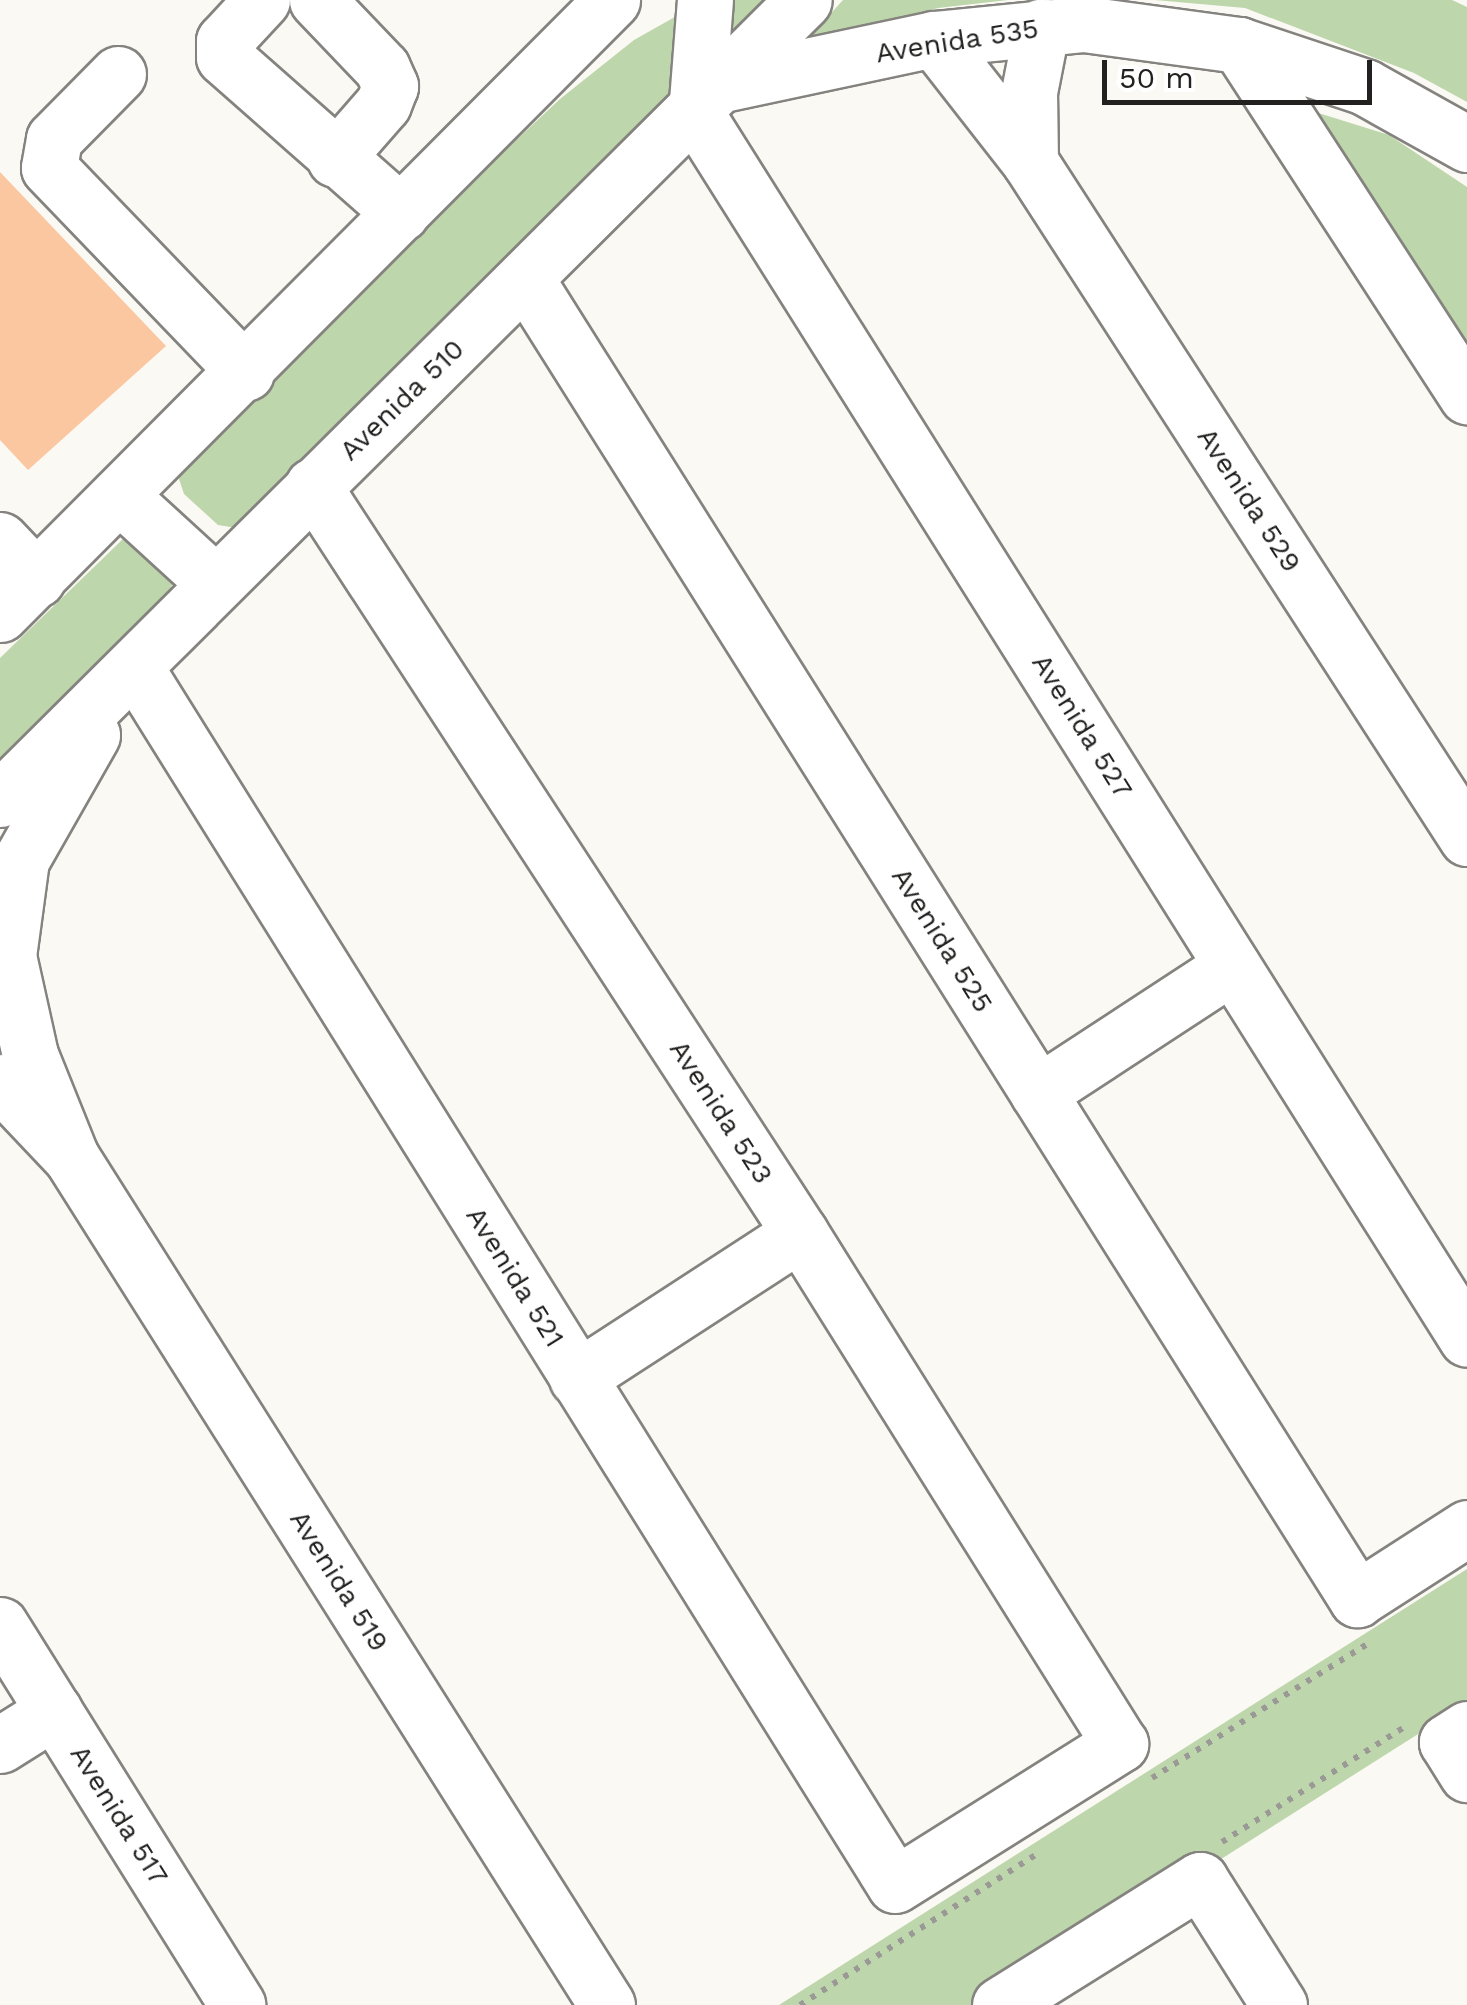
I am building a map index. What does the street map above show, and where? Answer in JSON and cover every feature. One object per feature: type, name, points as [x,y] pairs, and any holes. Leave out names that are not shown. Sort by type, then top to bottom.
[{"type":"street","points":[[262,0],[224,41],[224,57],[335,159],[401,213]]},
{"type":"street","points":[[318,0],[382,68],[390,86],[383,104],[335,159]]},
{"type":"street","points":[[0,540],[19,596],[246,374],[612,0]]},
{"type":"street","points":[[558,54],[648,0]]},
{"type":"street","points":[[705,0],[711,99]]},
{"type":"street","name":"Avenida 510","points":[[0,799],[126,679],[312,486],[711,99],[804,0]]},
{"type":"street","name":"Avenida 535","points":[[711,99],[934,39],[1084,24],[1239,45],[1365,87],[1467,144]]},
{"type":"street","points":[[1030,162],[1030,92],[1042,26]]},
{"type":"street","name":"Avenida 529","points":[[934,39],[1030,162],[1465,830]]},
{"type":"street","points":[[1239,45],[1461,380]]},
{"type":"street","points":[[118,74],[54,139],[49,168],[246,374]]},
{"type":"street","name":"Avenida 527","points":[[711,99],[1232,966],[1467,1339]]},
{"type":"street","name":"Avenida 525","points":[[527,281],[1369,1618]]},
{"type":"street","name":"Avenida 523","points":[[312,486],[800,1234],[1130,1765]]},
{"type":"street","points":[[120,495],[215,583]]},
{"type":"street","points":[[71,1157],[30,1054],[8,956],[21,860],[126,679]]},
{"type":"street","name":"Avenida 521","points":[[126,679],[912,1904]]},
{"type":"street","points":[[1038,1094],[1232,966]]},
{"type":"street","points":[[0,1082],[71,1157]]},
{"type":"street","name":"Avenida 519","points":[[71,1157],[607,2005]]},
{"type":"street","points":[[577,1378],[800,1234]]},
{"type":"street","points":[[1369,1618],[1467,1528]]},
{"type":"street","name":"Avenida 517","points":[[0,1625],[238,2005]]},
{"type":"street","points":[[0,1746],[54,1711]]},
{"type":"street","points":[[912,1904],[1130,1765]]},
{"type":"street","points":[[1000,2005],[1203,1866],[1279,2005]]},
{"type":"path","points":[[1130,1765],[1369,1618]]},
{"type":"path","points":[[1203,1866],[1448,1742]]},
{"type":"path","points":[[800,2005],[912,1904]]},
{"type":"green space","points":[[705,0],[773,0],[243,529],[218,525],[184,494],[175,467],[188,448],[560,99],[634,40]]},
{"type":"green space","points":[[843,0],[1008,0],[938,8],[802,45]]},
{"type":"green space","points":[[1155,0],[1452,0],[1467,7],[1467,102],[1414,73],[1245,8]]},
{"type":"green space","points":[[1296,106],[1389,135],[1467,187],[1467,353]]},
{"type":"green space","points":[[124,538],[145,539],[167,554],[172,584],[167,607],[0,774],[0,658]]},
{"type":"green space","points":[[1467,1569],[1467,1703],[991,2005],[779,2005]]},
{"type":"building","points":[[0,172],[166,346],[28,470],[0,440]]}]
